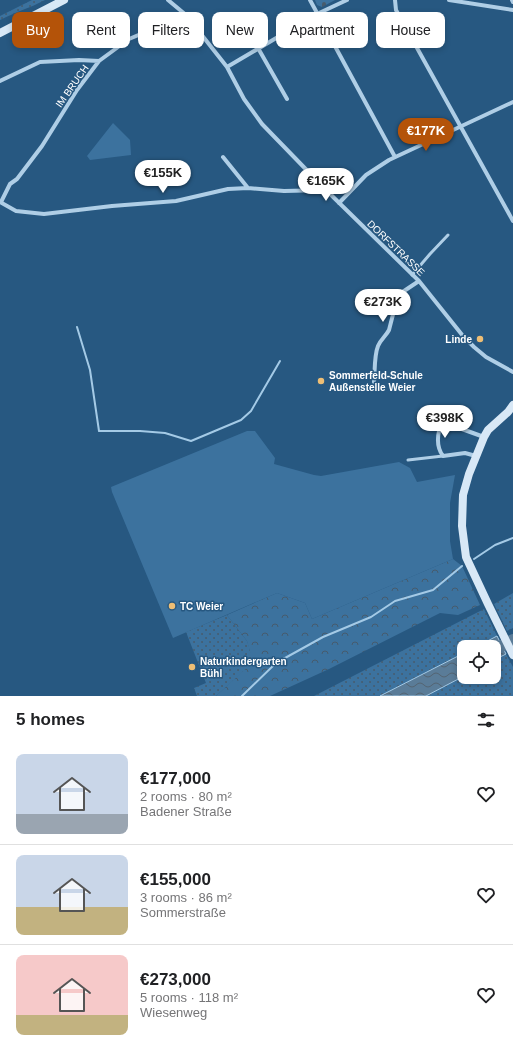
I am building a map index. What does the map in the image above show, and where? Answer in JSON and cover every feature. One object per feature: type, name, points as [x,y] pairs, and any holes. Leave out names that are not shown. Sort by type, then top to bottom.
[{"type":"street","points":[[0,33],[64,0]]},
{"type":"street","name":"DORFSTRASSE","points":[[168,0],[182,12]]},
{"type":"street","points":[[310,0],[316,12]]},
{"type":"street","points":[[321,12],[347,0]]},
{"type":"street","points":[[396,0],[396,10],[461,127],[511,212],[513,221]]},
{"type":"street","points":[[449,0],[513,10]]},
{"type":"street","name":"IM BRUCH","points":[[0,202],[10,184],[17,178],[42,146],[77,90],[100,61],[129,39],[138,35]]},
{"type":"street","name":"DORFSTRASSE","points":[[204,38],[227,67],[244,99],[262,124],[326,190],[419,281],[463,336],[474,347],[486,357],[513,372]]},
{"type":"street","points":[[227,67],[258,48],[287,100]]},
{"type":"street","points":[[336,48],[395,157]]},
{"type":"street","points":[[0,81],[40,62],[79,60],[100,61]]},
{"type":"street","points":[[339,203],[366,176],[395,157],[513,102]]},
{"type":"street","points":[[223,157],[248,188]]},
{"type":"street","points":[[0,202],[16,210],[44,214],[112,206],[176,201],[228,189],[248,188],[284,191],[326,190]]},
{"type":"street","points":[[374,382],[377,348],[389,330],[398,296],[419,281]]},
{"type":"street","points":[[513,405],[508,412],[488,430],[468,474],[463,495],[462,526],[466,557],[513,654]]},
{"type":"street","points":[[476,456],[465,454],[444,456],[439,448],[437,439],[438,431],[448,424],[484,437]]},
{"type":"lane","points":[[412,275],[448,235]]},
{"type":"lane","points":[[408,460],[444,456]]},
{"type":"green space","points":[[32,0],[45,0],[18,12],[12,12],[12,15],[0,20],[0,16]]},
{"type":"green space","points":[[315,0],[335,0],[322,7],[317,5]]},
{"type":"green space","points":[[113,123],[130,140],[131,155],[90,160],[87,156]]},
{"type":"green space","points":[[247,431],[255,431],[275,458],[274,464],[314,475],[321,476],[399,462],[410,468],[417,482],[455,475],[450,503],[450,541],[453,559],[312,619],[305,603],[277,593],[173,638],[111,487]]},
{"type":"green space","points":[[453,559],[462,566],[480,605],[458,615],[440,613],[329,669],[270,696],[216,696],[253,662],[247,641],[227,615],[277,593],[305,603],[312,619]]},
{"type":"green space","points":[[513,593],[513,628],[507,631],[494,604]]},
{"type":"green space","points":[[484,609],[497,636],[489,640],[457,640],[457,657],[380,696],[314,696]]},
{"type":"green space","points":[[227,615],[247,641],[254,662],[216,696],[197,696],[194,688],[206,683],[186,632]]},
{"type":"green space","points":[[506,654],[513,667],[513,696],[426,696],[457,680],[457,684],[501,684],[501,656]]},
{"type":"water","points":[[497,636],[499,640],[489,640]]},
{"type":"water","points":[[501,644],[506,654],[501,656]]},
{"type":"water","points":[[457,657],[457,680],[426,696],[380,696]]},
{"type":"waterway","points":[[77,327],[90,370],[99,431],[140,431],[165,433],[191,441],[241,420],[251,411],[280,361]]},
{"type":"waterway","points":[[474,559],[495,545],[513,538]]},
{"type":"waterway","points":[[242,696],[276,663],[323,637],[371,617],[395,601],[433,590],[462,566]]},
{"type":"waterway","points":[[501,646],[513,640]]},
{"type":"place","name":"Linde","points":[[480,339]]},
{"type":"place","name":"Sommerfeld-Schule Außenstelle Weier","points":[[321,381]]},
{"type":"place","name":"TC Weier","points":[[172,606]]},
{"type":"place","name":"Naturkindergarten Bühl","points":[[192,667]]}]
